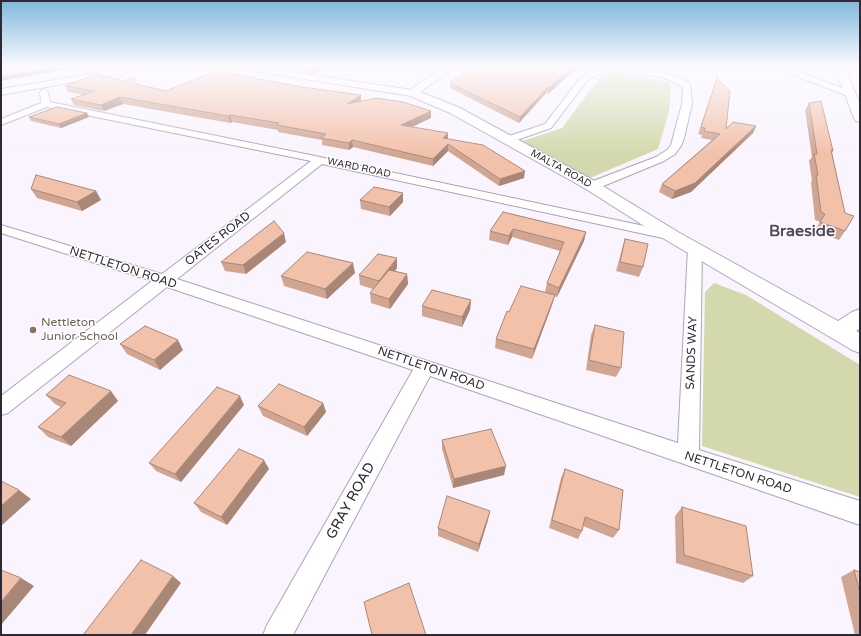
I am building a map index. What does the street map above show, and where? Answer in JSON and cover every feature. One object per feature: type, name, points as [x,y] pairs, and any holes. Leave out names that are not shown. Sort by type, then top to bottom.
[{"type":"street","points":[[1,122],[46,104],[45,96]]},
{"type":"street","name":"MALTA ROAD","points":[[419,96],[454,110],[592,186],[672,236],[860,344]]},
{"type":"street","points":[[507,140],[548,126],[571,96]]},
{"type":"street","points":[[592,186],[660,159],[671,152],[680,138],[687,104],[687,96]]},
{"type":"street","points":[[852,96],[860,118]]},
{"type":"street","name":"WARD ROAD","points":[[46,104],[320,160],[672,236]]},
{"type":"street","name":"OATES ROAD","points":[[1,407],[320,160]]},
{"type":"street","name":"NETTLETON ROAD","points":[[1,229],[164,280],[688,456],[860,512]]},
{"type":"street","name":"SANDS WAY","points":[[688,456],[695,249]]},
{"type":"street","points":[[840,332],[860,317]]},
{"type":"street","name":"GRAY ROAD","points":[[278,635],[425,367]]},
{"type":"green space","points":[[586,96],[670,96],[669,112],[658,149],[590,178],[523,141],[562,128]]},
{"type":"green space","points":[[714,283],[746,295],[860,365],[860,497],[702,446],[705,292]]},
{"type":"building","points":[[81,96],[360,96],[347,104],[376,98],[403,102],[431,111],[401,125],[448,133],[443,138],[483,145],[525,171],[500,179],[448,144],[433,159],[352,140],[349,143],[321,138],[326,134],[277,125],[279,123],[230,115],[228,116],[120,97],[101,105],[71,99]]},
{"type":"building","points":[[476,96],[540,96],[520,117]]},
{"type":"building","points":[[711,96],[730,96],[726,129],[733,122],[756,126],[695,183],[675,191],[662,184],[720,134],[704,131],[705,128],[701,127]]},
{"type":"building","points":[[821,101],[833,151],[831,150],[845,213],[854,216],[845,231],[820,222],[825,214],[821,212],[816,175],[818,175],[814,154],[817,154],[809,103]]},
{"type":"building","points":[[57,107],[87,113],[59,124],[29,117]]},
{"type":"building","points":[[36,175],[96,191],[77,202],[31,189]]},
{"type":"building","points":[[374,187],[403,193],[389,207],[360,200]]},
{"type":"building","points":[[503,212],[586,232],[559,288],[547,283],[564,242],[513,229],[509,236],[490,231]]},
{"type":"building","points":[[274,221],[284,233],[243,265],[221,262]]},
{"type":"building","points":[[625,239],[648,244],[643,267],[620,262]]},
{"type":"building","points":[[307,252],[353,263],[325,289],[281,276]]},
{"type":"building","points":[[378,254],[397,258],[379,281],[359,275]]},
{"type":"building","points":[[389,270],[407,274],[389,299],[370,293]]},
{"type":"building","points":[[521,286],[555,295],[534,349],[496,339],[507,311],[509,312]]},
{"type":"building","points":[[432,290],[471,300],[462,317],[422,306]]},
{"type":"building","points":[[595,325],[624,332],[621,368],[589,360]]},
{"type":"building","points":[[145,326],[178,340],[154,360],[120,344]]},
{"type":"building","points":[[69,375],[111,391],[61,437],[38,427],[66,403],[46,395]]},
{"type":"building","points":[[279,384],[323,403],[304,427],[258,406]]},
{"type":"building","points":[[217,387],[240,396],[175,474],[149,463]]},
{"type":"building","points":[[491,429],[506,466],[454,479],[442,440]]},
{"type":"building","points":[[239,449],[264,460],[221,517],[194,503]]},
{"type":"building","points":[[565,469],[623,490],[619,530],[585,517],[582,531],[552,520]]},
{"type":"building","points":[[1,481],[19,490],[1,506]]},
{"type":"building","points":[[447,496],[490,511],[479,544],[438,528]]},
{"type":"building","points":[[682,507],[746,526],[753,576],[684,555]]},
{"type":"building","points":[[141,560],[173,576],[131,635],[83,635]]},
{"type":"building","points":[[1,570],[21,578],[1,602]]},
{"type":"building","points":[[854,570],[860,572],[860,593]]},
{"type":"building","points":[[409,583],[426,635],[372,635],[364,602]]},
{"type":"place","name":"Nettleton Junior School","points":[[33,330]]},
{"type":"district","name":"Braeside","points":[[802,232]]}]
